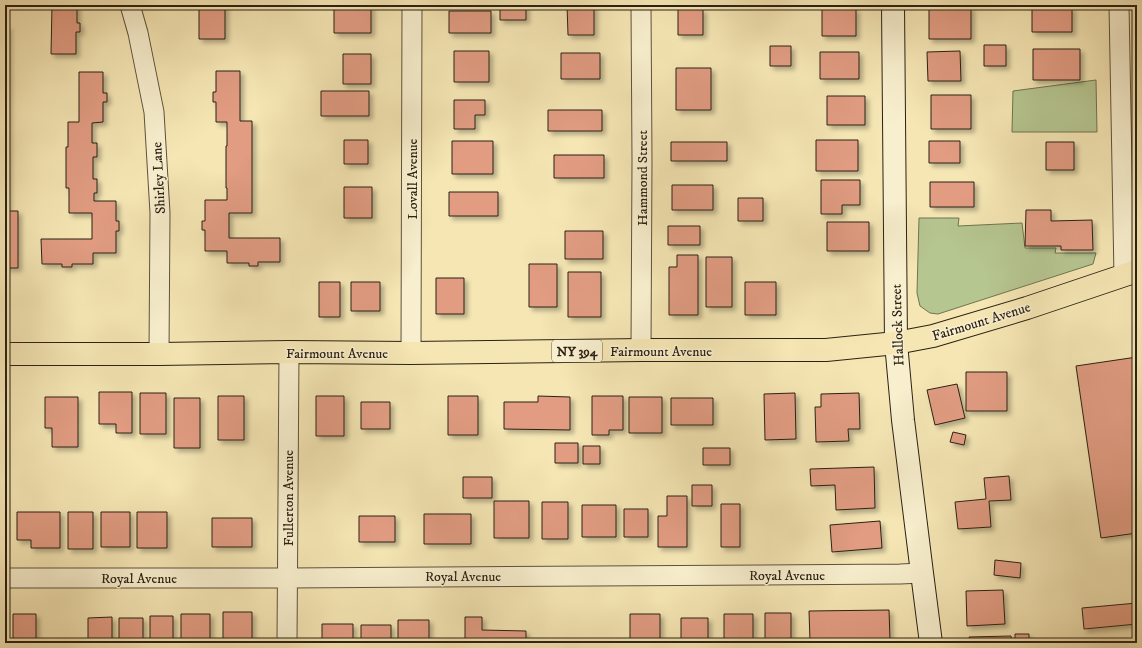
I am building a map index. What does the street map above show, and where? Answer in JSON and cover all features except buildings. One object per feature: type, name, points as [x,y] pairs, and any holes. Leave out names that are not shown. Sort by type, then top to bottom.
[{"type":"main road","name":"Fairmount Avenue","points":[[5,354],[826,350],[896,343],[933,336],[1027,308],[1130,274]]},
{"type":"street","name":"Shirley Lane","points":[[130,5],[138,33],[154,112],[160,213],[159,354]]},
{"type":"street","name":"Lovall Avenue","points":[[411,353],[412,5]]},
{"type":"street","name":"Hammond Street","points":[[641,5],[641,350]]},
{"type":"street","name":"Hallock Street","points":[[893,5],[896,343],[903,420],[932,643]]},
{"type":"street","points":[[1119,5],[1130,274]]},
{"type":"street","name":"Fullerton Avenue","points":[[287,643],[289,352]]},
{"type":"street","name":"Royal Avenue","points":[[5,578],[288,578],[922,573]]},
{"type":"green space","points":[[1096,80],[1097,132],[1012,132],[1013,91]]},
{"type":"green space","points":[[919,218],[959,218],[958,226],[1022,223],[1025,248],[1056,248],[1055,253],[1096,253],[1093,264],[938,314],[930,313],[920,306],[917,293]]}]
